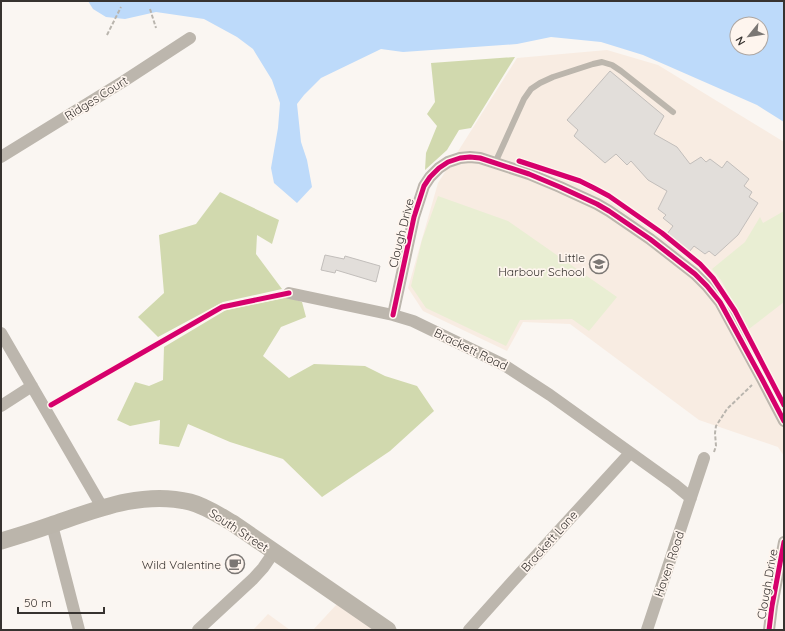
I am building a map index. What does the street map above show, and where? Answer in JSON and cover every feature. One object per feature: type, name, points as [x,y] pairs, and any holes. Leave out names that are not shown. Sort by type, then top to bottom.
[{"type":"street","name":"Ridges Court","points":[[1,157],[124,81],[190,38]]},
{"type":"street","name":"Clough Drive","points":[[393,315],[414,217],[424,186],[430,177],[448,162],[460,158],[470,157],[495,163],[560,186],[610,211],[650,239],[695,274],[708,286],[720,302],[784,421]]},
{"type":"street","name":"Brackett Road","points":[[289,293],[393,315],[412,321],[504,364],[550,395],[630,453]]},
{"type":"street","points":[[1,333],[102,507]]},
{"type":"street","points":[[1,406],[32,386]]},
{"type":"street","points":[[630,453],[691,498]]},
{"type":"street","name":"Brackett Lane","points":[[469,630],[630,453]]},
{"type":"street","name":"Haven Road","points":[[647,630],[691,498],[709,455]]},
{"type":"street","name":"South Street","points":[[1,541],[102,507],[133,501],[164,498],[191,503],[204,507],[217,514],[388,630]]},
{"type":"street","points":[[52,525],[79,630]]},
{"type":"street","name":"Clough Drive","points":[[769,630],[784,542]]},
{"type":"street","points":[[198,630],[253,579],[274,552]]},
{"type":"lane","points":[[495,163],[524,99],[531,89],[553,76],[593,64],[602,62],[612,65],[673,112]]},
{"type":"path","points":[[107,35],[121,7]]},
{"type":"path","points":[[150,9],[156,28]]},
{"type":"path","points":[[709,455],[716,446],[716,426],[727,409],[753,384]]},
{"type":"shaded area","name":"Little Harbour School","points":[[607,50],[658,65],[784,142],[784,456],[778,447],[699,420],[570,324],[523,322],[507,351],[423,311],[408,288],[438,183],[517,58]]},
{"type":"shaded area","points":[[337,604],[374,630],[313,630]]},
{"type":"shaded area","points":[[268,614],[290,630],[253,630]]},
{"type":"green space","points":[[515,57],[471,128],[459,130],[447,150],[425,170],[426,153],[437,126],[427,114],[435,102],[431,63]]},
{"type":"green space","points":[[220,192],[279,220],[272,244],[257,235],[256,254],[282,289],[223,302],[158,337],[138,317],[164,293],[159,235],[196,224]]},
{"type":"green space","points":[[438,196],[508,221],[617,297],[589,331],[572,319],[520,320],[506,346],[426,308],[411,286],[422,240]]},
{"type":"green space","points":[[784,211],[784,302],[749,329],[721,280],[712,269],[745,242],[760,217],[763,223]]},
{"type":"green space","points":[[288,297],[302,302],[306,317],[281,327],[263,356],[289,378],[314,364],[365,366],[385,376],[417,386],[434,411],[390,451],[322,497],[283,459],[230,442],[188,424],[179,447],[159,444],[160,420],[130,426],[117,420],[135,382],[149,386],[163,380],[164,347],[226,310]]},
{"type":"water","points":[[88,1],[784,1],[784,122],[757,105],[643,55],[601,42],[551,37],[517,44],[403,52],[381,49],[321,78],[297,104],[301,142],[307,160],[312,187],[297,203],[274,183],[271,168],[278,128],[280,103],[272,80],[253,49],[237,37],[204,19],[156,12],[125,19],[106,17],[93,9]]},
{"type":"building","points":[[610,71],[664,116],[654,134],[677,147],[690,164],[701,157],[706,162],[710,159],[722,168],[727,161],[749,179],[744,186],[752,192],[749,197],[758,203],[738,235],[715,256],[709,251],[705,254],[694,246],[689,252],[667,234],[673,226],[663,218],[666,215],[658,209],[667,191],[648,180],[631,161],[627,165],[616,154],[605,163],[574,136],[578,130],[567,120]]},
{"type":"building","points":[[325,255],[344,259],[345,256],[380,266],[376,282],[336,270],[335,273],[321,270]]},
{"type":"cycle path","points":[[393,315],[414,217],[424,186],[430,177],[448,162],[460,158],[480,158],[529,174],[597,204],[650,239],[695,274],[720,302],[784,421]]},
{"type":"cycle path","points":[[519,161],[580,181],[609,196],[662,233],[700,264],[713,278],[735,311],[784,405]]},
{"type":"cycle path","points":[[51,405],[222,307],[289,293]]},
{"type":"cycle path","points":[[769,630],[784,542]]},
{"type":"place","name":"Little Harbour School","points":[[599,264]]},
{"type":"place","name":"Wild Valentine","points":[[235,564]]}]
